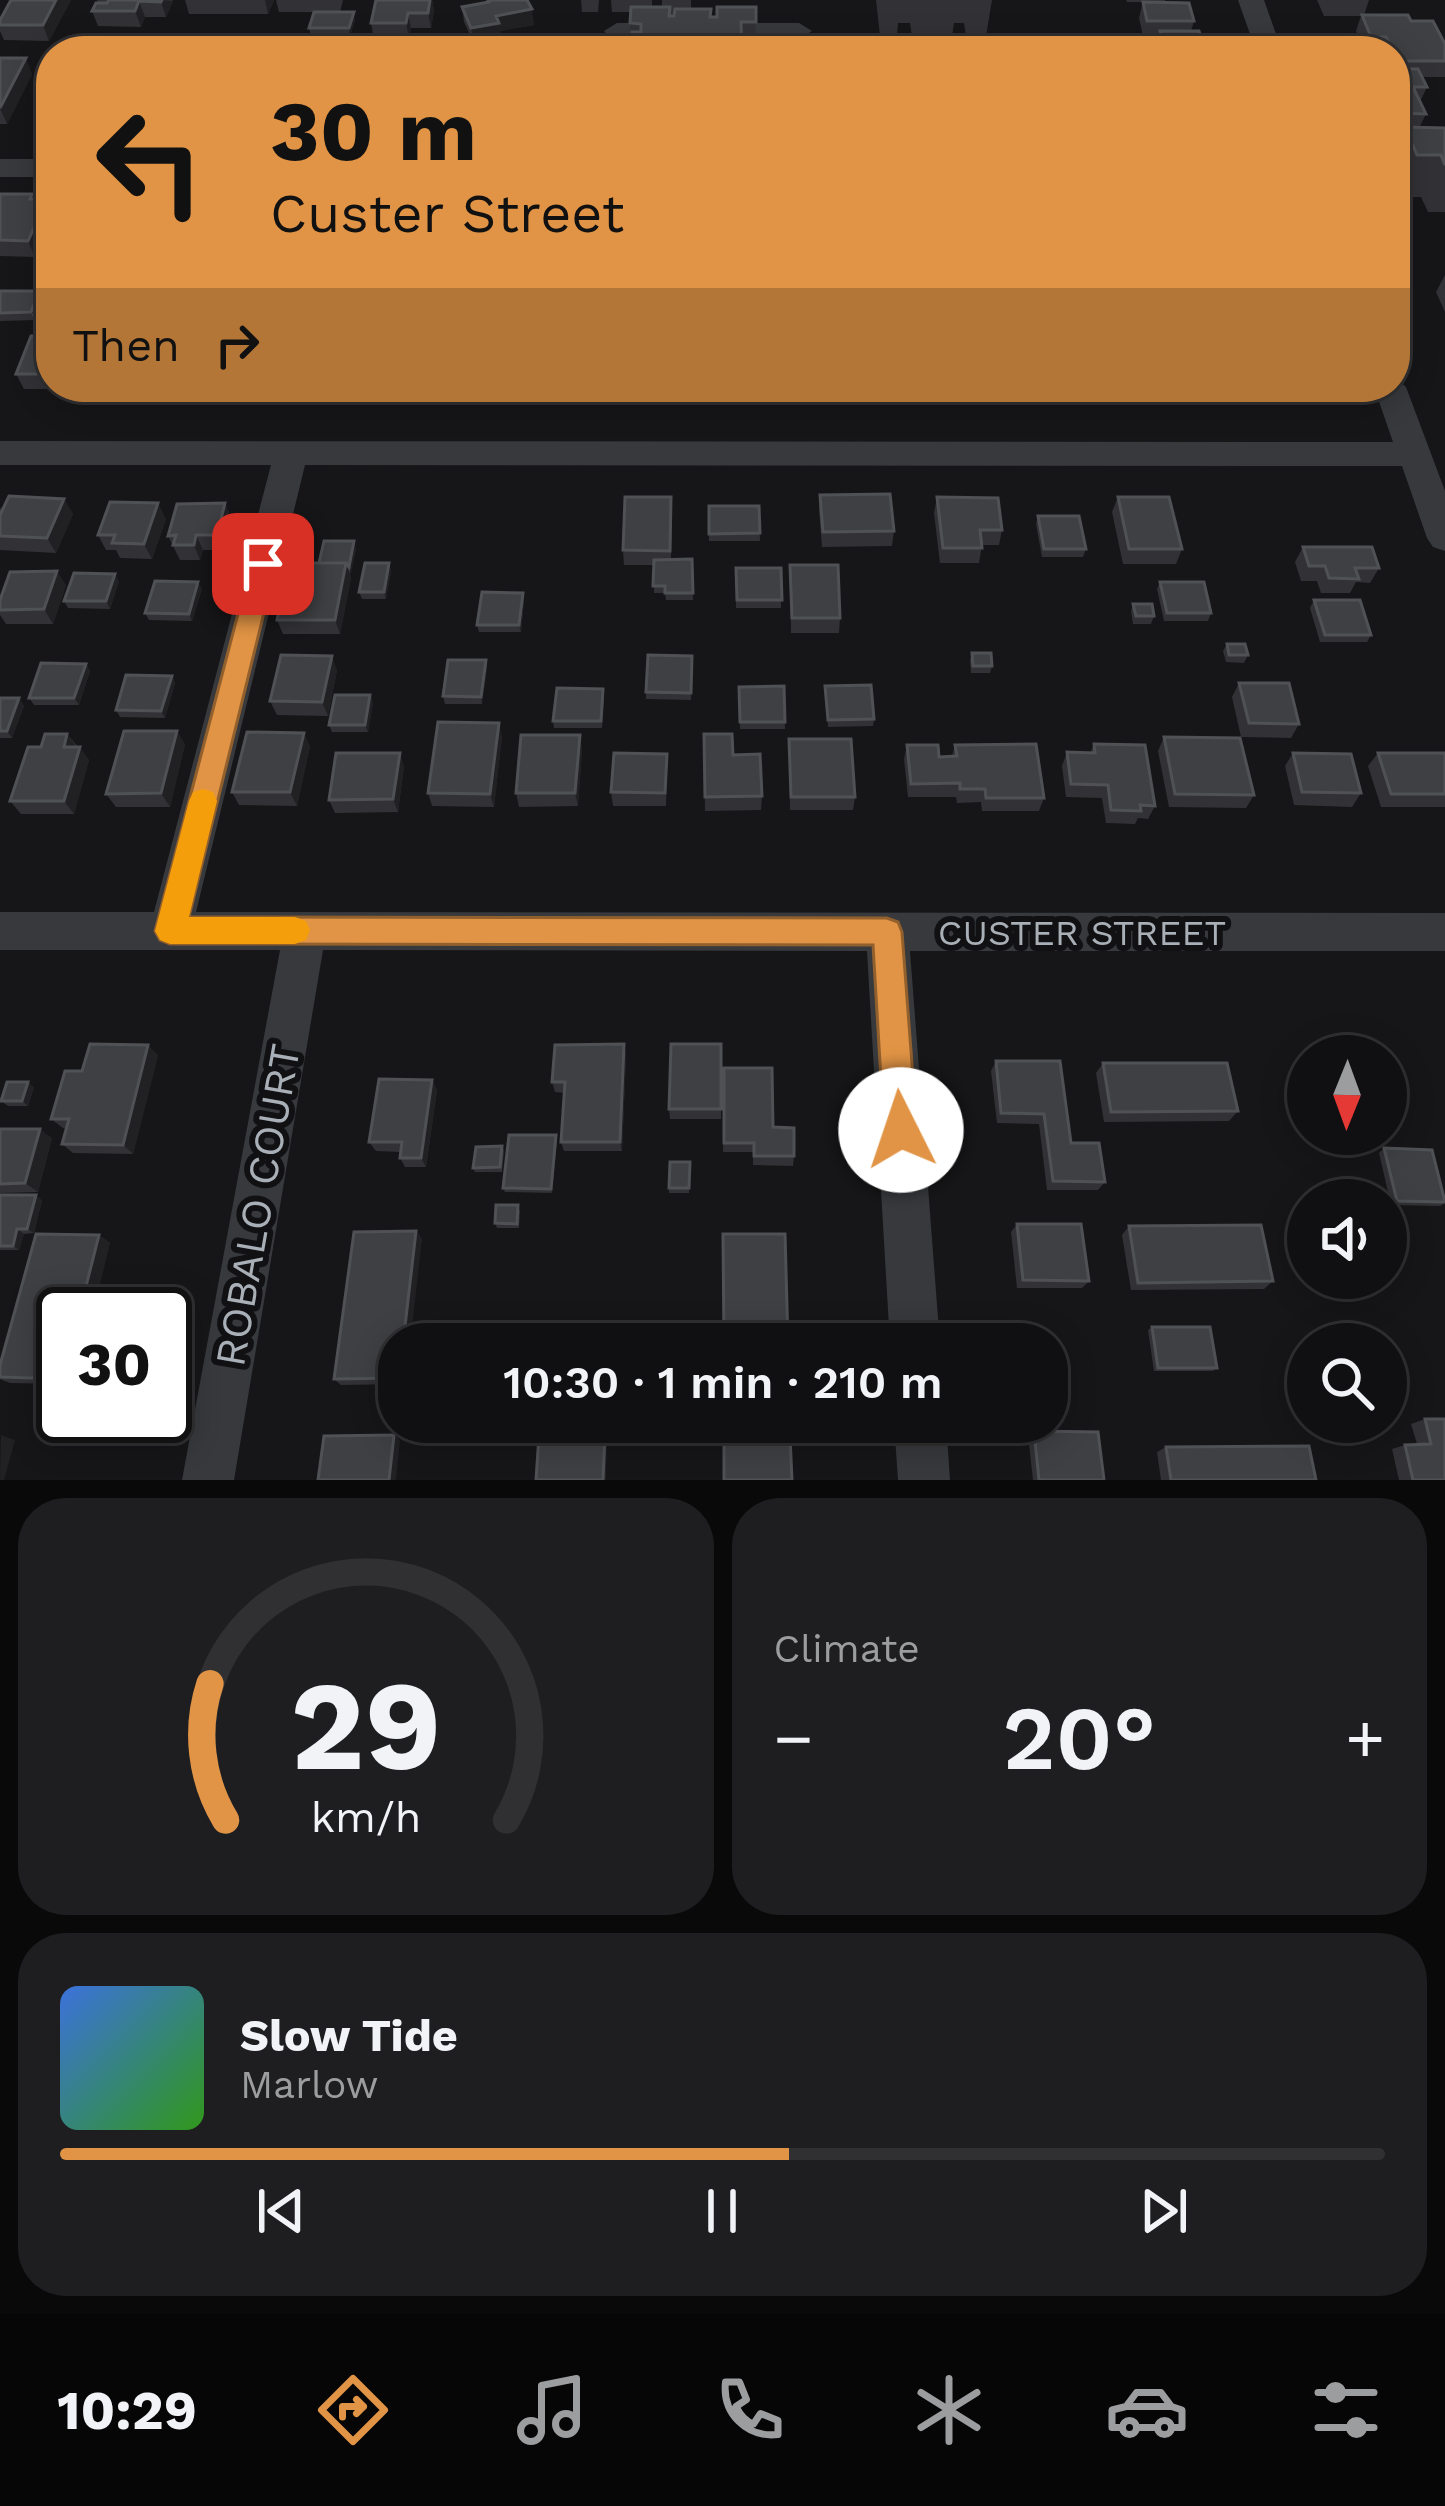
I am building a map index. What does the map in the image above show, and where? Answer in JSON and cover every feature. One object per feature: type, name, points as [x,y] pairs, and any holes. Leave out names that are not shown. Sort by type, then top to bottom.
[{"type":"street","points":[[796,0],[800,36]]},
{"type":"street","points":[[1251,0],[1264,36]]},
{"type":"street","points":[[616,31],[708,36]]},
{"type":"street","points":[[0,168],[36,168]]},
{"type":"street","points":[[1397,402],[1426,463],[1445,538]]},
{"type":"street","points":[[0,453],[1426,463]]},
{"type":"street","points":[[170,931],[291,453]]},
{"type":"street","name":"ROBALO COURT","points":[[208,1480],[305,930]]},
{"type":"street","name":"CUSTER STREET","points":[[0,931],[1445,932]]},
{"type":"street","points":[[887,932],[914,1323]]},
{"type":"street","points":[[921,1443],[924,1480]]},
{"type":"building","points":[[11,0],[56,0],[43,25],[0,25]]},
{"type":"building","points":[[109,0],[162,0],[139,1],[135,11],[92,11],[96,3]]},
{"type":"building","points":[[376,0],[430,0],[428,13],[408,13],[406,23],[371,23]]},
{"type":"building","points":[[488,0],[527,0],[532,9],[496,16],[499,23],[471,28],[462,7]]},
{"type":"building","points":[[1143,2],[1189,3],[1194,21],[1147,21]]},
{"type":"building","points":[[631,7],[670,7],[669,16],[674,16],[675,9],[711,9],[710,17],[717,17],[717,7],[756,7],[756,22],[741,22],[741,36],[632,36],[641,32],[641,24],[630,23]]},
{"type":"building","points":[[314,12],[354,12],[349,28],[309,28]]},
{"type":"building","points":[[1362,15],[1408,15],[1411,21],[1433,21],[1445,44],[1445,61],[1410,61],[1410,36],[1371,36]]},
{"type":"building","points":[[1160,31],[1199,31],[1200,36],[1162,36]]},
{"type":"building","points":[[0,58],[26,58],[0,108]]},
{"type":"building","points":[[1410,69],[1418,69],[1427,87],[1413,87],[1426,114],[1410,113]]},
{"type":"building","points":[[1410,127],[1445,128],[1445,165],[1441,155],[1417,155]]},
{"type":"building","points":[[0,194],[32,194],[36,223],[28,241],[0,240]]},
{"type":"building","points":[[0,291],[36,291],[31,312],[0,313]]},
{"type":"building","points":[[31,336],[36,336],[36,374],[16,374]]},
{"type":"building","points":[[890,494],[894,531],[823,532],[820,495]]},
{"type":"building","points":[[9,496],[64,499],[47,538],[0,536],[0,515]]},
{"type":"building","points":[[625,497],[671,497],[670,551],[623,550]]},
{"type":"building","points":[[937,497],[998,498],[1002,530],[980,530],[982,548],[943,548]]},
{"type":"building","points":[[1118,497],[1169,497],[1182,549],[1129,549]]},
{"type":"building","points":[[110,502],[158,503],[144,544],[112,543],[115,535],[98,535]]},
{"type":"building","points":[[225,503],[217,535],[196,535],[194,545],[173,545],[176,535],[168,536],[177,504]]},
{"type":"building","points":[[709,506],[759,506],[760,533],[709,534]]},
{"type":"building","points":[[1038,516],[1079,516],[1086,549],[1044,549]]},
{"type":"building","points":[[324,541],[354,541],[349,567],[319,563]]},
{"type":"building","points":[[1303,547],[1372,547],[1379,568],[1355,568],[1359,579],[1329,578],[1325,566],[1309,566]]},
{"type":"building","points":[[692,559],[693,593],[665,593],[665,586],[653,586],[654,560]]},
{"type":"building","points":[[308,563],[346,563],[335,620],[277,620],[286,580],[304,580]]},
{"type":"building","points":[[365,563],[389,563],[384,592],[359,592]]},
{"type":"building","points":[[790,565],[838,565],[840,618],[792,618]]},
{"type":"building","points":[[736,568],[781,568],[782,600],[737,600]]},
{"type":"building","points":[[57,571],[44,609],[0,610],[10,572]]},
{"type":"building","points":[[74,573],[115,574],[106,601],[64,601]]},
{"type":"building","points":[[155,581],[198,582],[189,614],[145,613]]},
{"type":"building","points":[[1160,582],[1204,582],[1211,613],[1167,613]]},
{"type":"building","points":[[482,592],[523,593],[519,625],[477,625]]},
{"type":"building","points":[[1314,600],[1360,600],[1371,635],[1325,635]]},
{"type":"building","points":[[1133,604],[1152,604],[1154,616],[1136,616]]},
{"type":"building","points":[[1227,644],[1245,644],[1248,655],[1229,655]]},
{"type":"building","points":[[972,653],[991,653],[992,666],[973,666]]},
{"type":"building","points":[[281,655],[332,656],[322,702],[270,701]]},
{"type":"building","points":[[648,655],[692,656],[691,693],[646,692]]},
{"type":"building","points":[[448,660],[486,660],[481,697],[443,696]]},
{"type":"building","points":[[41,663],[86,664],[74,698],[29,698]]},
{"type":"building","points":[[126,675],[172,676],[161,711],[116,710]]},
{"type":"building","points":[[1239,683],[1289,683],[1299,724],[1249,723]]},
{"type":"building","points":[[871,685],[874,719],[828,720],[825,686]]},
{"type":"building","points":[[784,686],[785,722],[740,722],[739,687]]},
{"type":"building","points":[[557,688],[603,689],[601,721],[553,721]]},
{"type":"building","points":[[335,695],[370,695],[365,725],[329,725]]},
{"type":"building","points":[[0,698],[19,698],[7,731],[0,731]]},
{"type":"building","points":[[438,722],[499,723],[490,794],[428,793]]},
{"type":"building","points":[[124,731],[177,731],[161,793],[106,794]]},
{"type":"building","points":[[247,732],[304,733],[290,792],[232,792]]},
{"type":"building","points":[[45,734],[67,734],[64,747],[80,747],[64,801],[10,801],[28,747],[41,747]]},
{"type":"building","points":[[704,734],[732,734],[733,755],[760,754],[762,796],[705,797]]},
{"type":"building","points":[[521,735],[580,735],[575,793],[516,793]]},
{"type":"building","points":[[1164,737],[1240,738],[1254,795],[1175,794]]},
{"type":"building","points":[[789,739],[851,739],[855,797],[791,797]]},
{"type":"building","points":[[1036,744],[1044,798],[986,798],[985,789],[960,789],[960,783],[911,784],[907,745],[938,745],[939,757],[957,756],[955,745]]},
{"type":"building","points":[[1094,744],[1145,745],[1155,806],[1140,805],[1141,811],[1111,810],[1108,785],[1071,784],[1067,752],[1095,753]]},
{"type":"building","points":[[336,753],[400,753],[393,799],[329,800]]},
{"type":"building","points":[[614,753],[667,754],[665,793],[611,792]]},
{"type":"building","points":[[1293,753],[1351,754],[1361,793],[1302,792]]},
{"type":"building","points":[[1378,753],[1445,753],[1445,794],[1391,794]]},
{"type":"building","points":[[90,1044],[148,1045],[123,1145],[62,1144],[69,1119],[51,1119],[65,1071],[82,1071]]},
{"type":"building","points":[[624,1044],[620,1142],[561,1142],[565,1082],[552,1082],[555,1045]]},
{"type":"building","points":[[671,1044],[721,1044],[721,1109],[669,1109]]},
{"type":"building","points":[[996,1061],[1060,1061],[1071,1143],[1099,1143],[1105,1182],[1053,1181],[1044,1114],[1001,1113]]},
{"type":"building","points":[[1103,1063],[1227,1063],[1238,1111],[1111,1112]]},
{"type":"building","points":[[724,1068],[772,1068],[773,1127],[794,1128],[794,1156],[754,1156],[754,1143],[724,1143]]},
{"type":"building","points":[[379,1079],[432,1080],[421,1158],[400,1158],[402,1142],[369,1142]]},
{"type":"building","points":[[7,1082],[28,1082],[22,1101],[1,1101]]},
{"type":"building","points":[[0,1129],[40,1129],[25,1183],[0,1184]]},
{"type":"building","points":[[509,1135],[556,1135],[551,1189],[503,1188]]},
{"type":"building","points":[[502,1146],[500,1167],[473,1168],[476,1147]]},
{"type":"building","points":[[1407,1149],[1432,1150],[1445,1202],[1407,1201],[1407,1179],[1392,1179],[1386,1155],[1407,1155]]},
{"type":"building","points":[[670,1162],[690,1162],[689,1188],[669,1188]]},
{"type":"building","points":[[0,1195],[36,1195],[27,1229],[17,1229],[13,1246],[0,1246]]},
{"type":"building","points":[[496,1205],[518,1205],[517,1224],[495,1223]]},
{"type":"building","points":[[1017,1224],[1081,1224],[1089,1281],[1023,1280]]},
{"type":"building","points":[[1261,1225],[1273,1281],[1138,1283],[1129,1226]]},
{"type":"building","points":[[416,1231],[405,1323],[378,1323],[378,1378],[334,1379],[354,1232]]},
{"type":"building","points":[[36,1234],[99,1235],[86,1287],[36,1287],[36,1378],[0,1377]]},
{"type":"building","points":[[723,1234],[785,1234],[787,1323],[724,1323]]},
{"type":"building","points":[[1152,1327],[1210,1327],[1217,1368],[1158,1368]]},
{"type":"building","points":[[1425,1419],[1445,1419],[1445,1480],[1413,1480],[1405,1445],[1431,1444]]},
{"type":"building","points":[[1068,1432],[1098,1432],[1104,1480],[1039,1480],[1035,1443],[1068,1443]]},
{"type":"building","points":[[378,1435],[378,1443],[393,1443],[389,1480],[318,1480],[324,1436]]},
{"type":"building","points":[[538,1443],[605,1443],[603,1480],[536,1480]]},
{"type":"building","points":[[724,1443],[790,1443],[792,1480],[724,1480]]},
{"type":"building","points":[[1309,1446],[1316,1480],[1171,1480],[1166,1447]]},
{"type":"slow traffic","points":[[203,801],[170,931],[295,930]]},
{"type":"route","points":[[263,564],[170,931],[887,932],[901,1130]]}]
